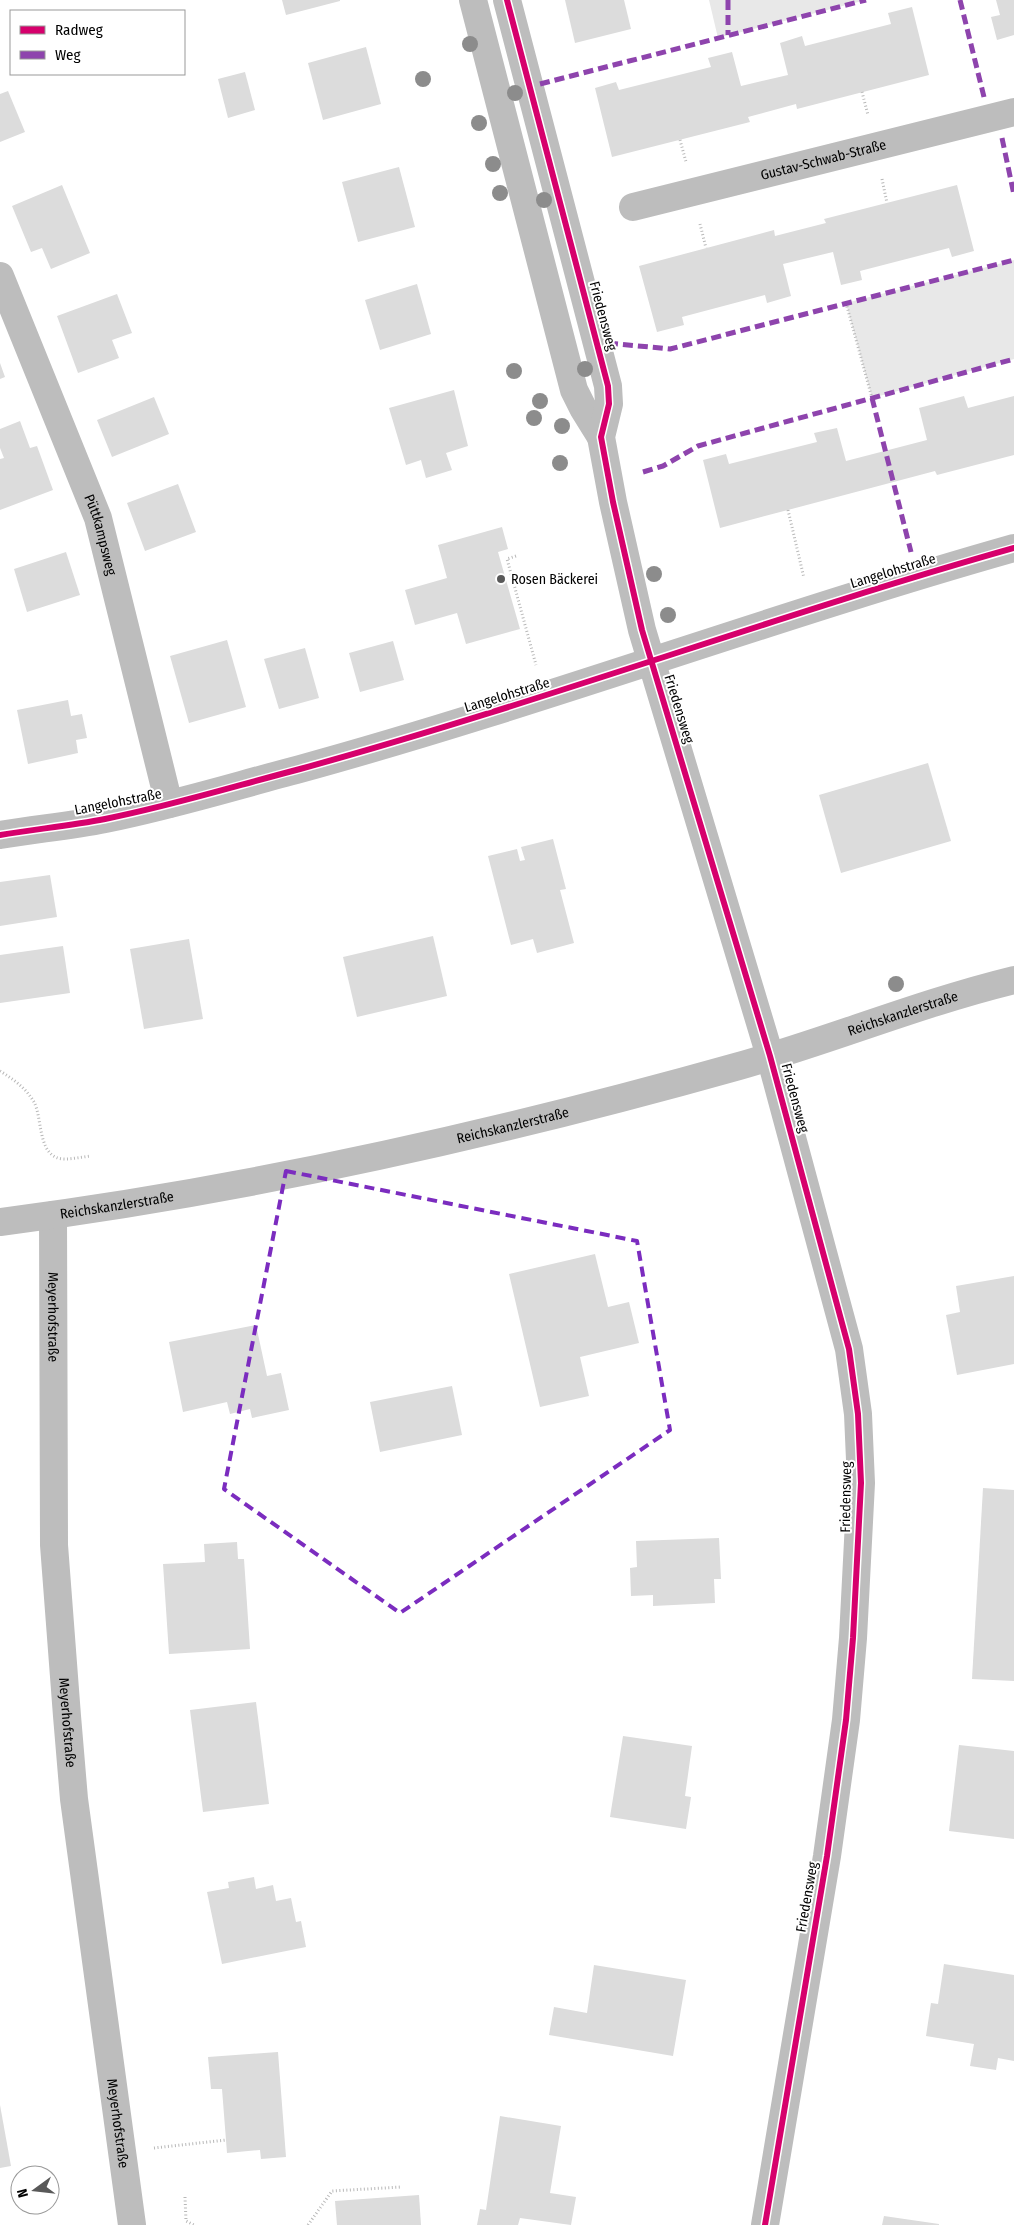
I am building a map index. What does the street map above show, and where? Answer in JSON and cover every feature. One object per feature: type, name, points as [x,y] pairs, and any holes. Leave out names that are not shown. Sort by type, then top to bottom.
[{"type":"street","name":"Friedensweg","points":[[473,0],[574,390],[601,436],[613,502],[651,660],[770,1056],[849,1349],[858,1414],[861,1484],[853,1638],[846,1720],[827,1856],[764,2225]]},
{"type":"street","name":"Friedensweg","points":[[507,0],[608,386],[609,404],[601,436]]},
{"type":"street","name":"Gustav-Schwab-Straße","points":[[632,207],[1014,112]]},
{"type":"street","name":"Püttkampsweg","points":[[0,276],[98,518],[169,804]]},
{"type":"street","name":"Langelohstraße","points":[[0,835],[104,819],[169,804],[404,740],[545,697],[651,660],[918,576],[1014,548]]},
{"type":"street","name":"Reichskanzlerstraße","points":[[0,1222],[53,1215],[246,1182],[382,1155],[578,1110],[770,1056],[942,999],[1014,980]]},
{"type":"street","name":"Meyerhofstraße","points":[[53,1215],[54,1545],[67,1716],[75,1808],[132,2225]]},
{"type":"path","points":[[862,92],[868,117]]},
{"type":"path","points":[[680,140],[686,164]]},
{"type":"path","points":[[881,177],[887,203]]},
{"type":"path","points":[[697,215],[706,248]]},
{"type":"path","points":[[846,304],[872,398]]},
{"type":"path","points":[[788,510],[806,585]]},
{"type":"path","points":[[516,556],[507,559],[538,673]]},
{"type":"path","points":[[0,1071],[27,1092],[34,1102],[44,1144],[49,1152],[63,1159],[91,1156]]},
{"type":"path","points":[[153,2148],[226,2140]]},
{"type":"path","points":[[308,2225],[332,2191],[401,2187]]},
{"type":"path","points":[[185,2197],[186,2221],[194,2225]]},
{"type":"highlighted area","points":[[286,1171],[637,1241],[670,1430],[400,1613],[224,1489]]},
{"type":"shaded area","points":[[709,0],[866,0],[718,38]]},
{"type":"shaded area","points":[[1014,260],[1014,359],[872,398],[846,303]]},
{"type":"building","points":[[282,0],[340,0],[340,1],[286,15]]},
{"type":"building","points":[[565,0],[624,0],[631,29],[575,43]]},
{"type":"building","points":[[996,0],[1014,0],[1014,35],[997,40],[991,17],[1000,15]]},
{"type":"building","points":[[912,7],[929,75],[797,109],[796,104],[748,117],[750,122],[612,157],[595,88],[616,82],[619,90],[711,67],[708,58],[732,52],[741,86],[788,75],[780,43],[802,36],[805,46],[891,24],[888,13]]},
{"type":"building","points":[[366,47],[381,104],[323,120],[308,63]]},
{"type":"building","points":[[245,72],[255,110],[228,118],[218,79]]},
{"type":"building","points":[[8,91],[25,132],[0,142],[0,94]]},
{"type":"building","points":[[399,167],[415,227],[358,242],[342,182]]},
{"type":"building","points":[[62,185],[90,253],[51,269],[42,248],[31,252],[12,206]]},
{"type":"building","points":[[957,185],[974,251],[952,257],[949,248],[860,271],[862,280],[841,285],[833,252],[783,264],[791,296],[767,303],[765,295],[682,317],[684,325],[657,332],[639,266],[774,230],[775,236],[826,223],[824,219]]},
{"type":"building","points":[[417,284],[431,334],[380,350],[365,300]]},
{"type":"building","points":[[117,294],[132,333],[112,340],[119,358],[78,373],[57,316]]},
{"type":"building","points":[[0,363],[5,377],[0,379]]},
{"type":"building","points":[[454,390],[468,446],[446,453],[452,470],[426,478],[421,460],[406,465],[389,408]]},
{"type":"building","points":[[964,396],[968,408],[1014,396],[1014,455],[937,475],[935,471],[720,528],[703,460],[726,454],[729,464],[817,442],[814,433],[837,428],[846,461],[927,440],[919,408]]},
{"type":"building","points":[[154,397],[169,434],[112,457],[97,420]]},
{"type":"building","points":[[20,421],[30,448],[37,446],[53,490],[0,510],[0,459],[4,458],[0,448],[0,429]]},
{"type":"building","points":[[178,484],[196,532],[145,551],[127,503]]},
{"type":"building","points":[[502,527],[508,549],[498,552],[520,629],[466,644],[457,613],[415,625],[405,590],[447,578],[438,545]]},
{"type":"building","points":[[66,552],[80,595],[27,612],[14,569]]},
{"type":"building","points":[[227,640],[246,707],[189,723],[170,656]]},
{"type":"building","points":[[393,641],[404,680],[360,692],[349,653]]},
{"type":"building","points":[[305,648],[319,698],[279,709],[264,659]]},
{"type":"building","points":[[68,700],[71,716],[82,714],[87,738],[76,740],[78,753],[28,764],[17,710]]},
{"type":"building","points":[[928,763],[951,841],[841,873],[819,795]]},
{"type":"building","points":[[553,839],[566,889],[560,890],[574,943],[537,953],[533,939],[511,945],[488,856],[517,849],[520,861],[525,860],[521,847]]},
{"type":"building","points":[[50,875],[57,917],[0,926],[0,882]]},
{"type":"building","points":[[433,936],[447,996],[357,1017],[343,957]]},
{"type":"building","points":[[189,939],[203,1019],[144,1029],[130,949]]},
{"type":"building","points":[[63,946],[70,993],[0,1003],[0,955]]},
{"type":"building","points":[[595,1254],[608,1307],[629,1302],[639,1343],[580,1357],[589,1396],[540,1407],[509,1274]]},
{"type":"building","points":[[1014,1276],[1014,1364],[957,1375],[946,1315],[960,1312],[956,1286]]},
{"type":"building","points":[[256,1325],[267,1376],[281,1373],[289,1410],[252,1418],[250,1409],[230,1414],[227,1402],[183,1412],[169,1342]]},
{"type":"building","points":[[452,1386],[462,1435],[380,1452],[370,1402]]},
{"type":"building","points":[[983,1488],[1014,1490],[1014,1681],[972,1679]]},
{"type":"building","points":[[719,1538],[721,1579],[714,1579],[715,1603],[653,1606],[653,1595],[631,1596],[630,1568],[637,1567],[636,1541]]},
{"type":"building","points":[[237,1542],[238,1559],[244,1559],[250,1649],[169,1654],[163,1564],[205,1562],[204,1544]]},
{"type":"building","points":[[256,1702],[269,1804],[203,1812],[190,1710]]},
{"type":"building","points":[[623,1736],[692,1746],[685,1796],[691,1797],[686,1829],[610,1817]]},
{"type":"building","points":[[959,1745],[1014,1751],[1014,1839],[949,1831]]},
{"type":"building","points":[[254,1877],[256,1889],[273,1885],[276,1901],[291,1898],[296,1922],[301,1921],[306,1947],[222,1964],[207,1892],[229,1888],[228,1882]]},
{"type":"building","points":[[944,1964],[1014,1975],[1014,2061],[998,2058],[996,2070],[970,2066],[974,2044],[926,2036],[931,2003],[938,2004]]},
{"type":"building","points":[[594,1965],[686,1980],[673,2056],[549,2035],[554,2007],[587,2013]]},
{"type":"building","points":[[278,2052],[286,2157],[261,2159],[260,2150],[227,2153],[222,2089],[211,2089],[208,2057]]},
{"type":"building","points":[[0,2105],[11,2165],[0,2168]]},
{"type":"building","points":[[500,2116],[561,2126],[550,2193],[576,2197],[571,2225],[520,2218],[518,2225],[477,2225],[480,2209],[486,2210]]},
{"type":"building","points":[[419,2195],[421,2225],[337,2225],[335,2201]]},
{"type":"building","points":[[884,2216],[939,2224],[939,2225],[882,2225]]},
{"type":"marked path","points":[[728,0],[728,35]]},
{"type":"marked path","points":[[540,84],[866,0]]},
{"type":"marked path","points":[[960,0],[984,97]]},
{"type":"marked path","points":[[1002,138],[1014,195]]},
{"type":"marked path","points":[[608,343],[670,349],[1014,260]]},
{"type":"marked path","points":[[643,472],[663,466],[698,446],[1014,359]]},
{"type":"marked path","points":[[872,398],[911,552]]},
{"type":"cycle path","points":[[507,0],[608,386],[609,404],[601,437],[613,502],[642,630],[770,1056],[849,1349],[858,1414],[861,1483],[853,1638],[846,1720],[827,1856],[765,2225]]},
{"type":"cycle path","points":[[0,835],[79,824],[130,814],[300,769],[479,716],[924,574],[1014,548]]},
{"type":"place","name":"Rosen Bäckerei","points":[[501,579]]}]
